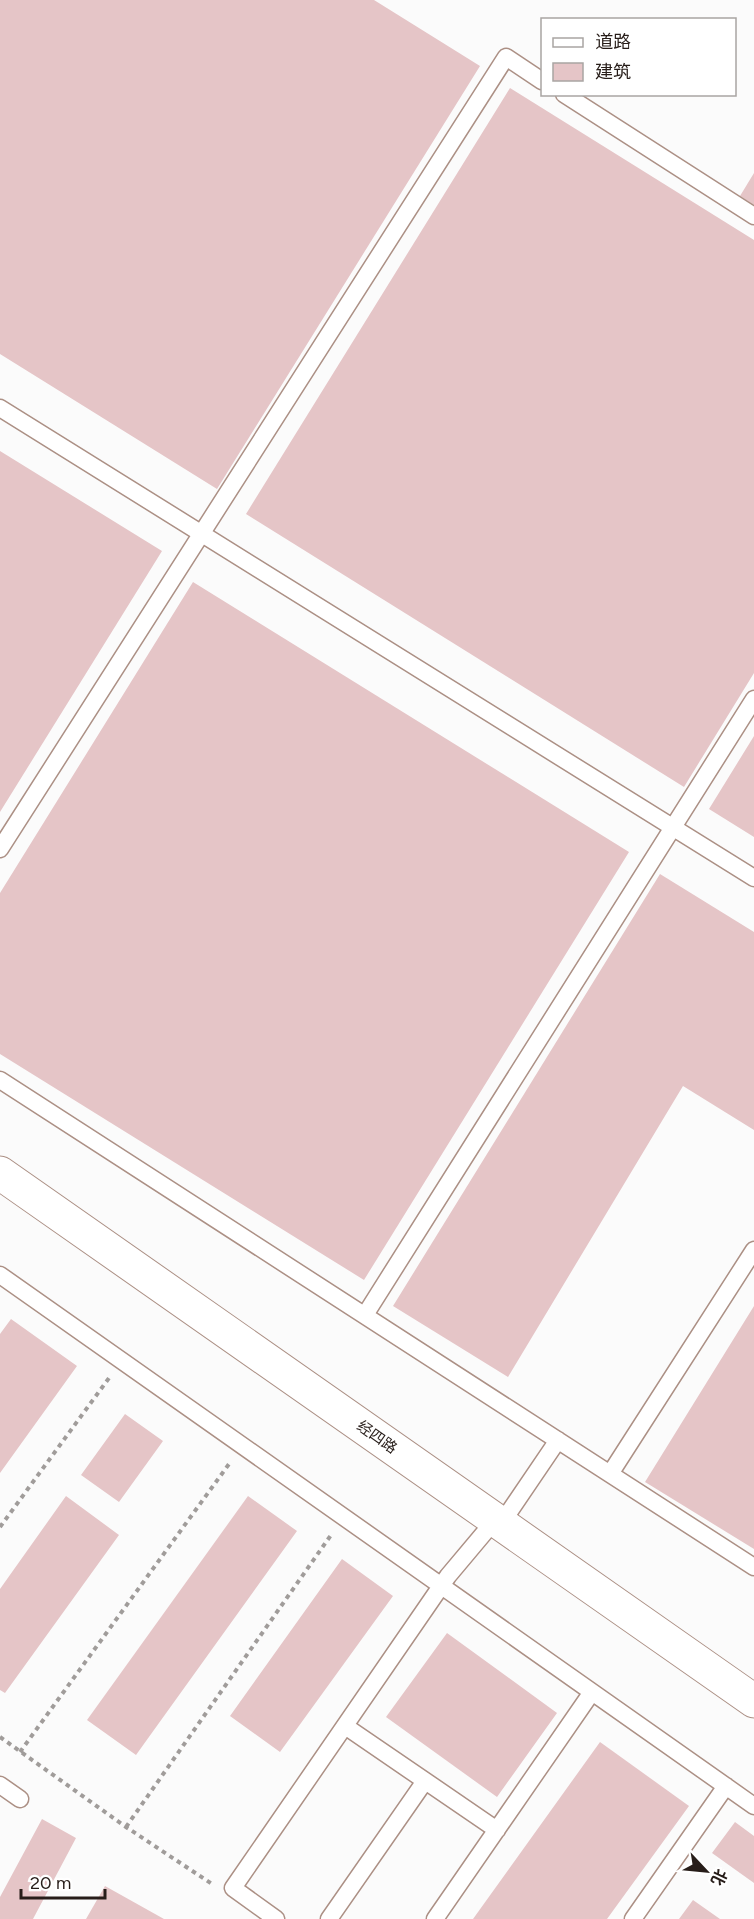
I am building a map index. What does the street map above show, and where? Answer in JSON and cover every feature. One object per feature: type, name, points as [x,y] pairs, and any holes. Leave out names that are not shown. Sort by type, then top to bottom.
[{"type":"street","name":"经四路","points":[[0,1173],[754,1701]]},
{"type":"lane","points":[[0,849],[506,57],[541,80]]},
{"type":"lane","points":[[567,96],[754,216]]},
{"type":"lane","points":[[0,408],[754,878]]},
{"type":"lane","points":[[365,1316],[754,699]]},
{"type":"lane","points":[[0,1080],[754,1567]]},
{"type":"lane","points":[[610,1474],[754,1250]]},
{"type":"lane","points":[[0,1275],[754,1806]]},
{"type":"lane","points":[[276,1919],[233,1888],[441,1587],[498,1522],[558,1440]]},
{"type":"lane","points":[[435,1919],[592,1692]]},
{"type":"lane","points":[[345,1726],[497,1830]]},
{"type":"lane","points":[[329,1919],[425,1781]]},
{"type":"lane","points":[[0,1785],[20,1799]]},
{"type":"lane","points":[[633,1919],[726,1786]]},
{"type":"path","points":[[0,1527],[122,1361]]},
{"type":"path","points":[[20,1752],[242,1446]]},
{"type":"path","points":[[126,1827],[344,1518]]},
{"type":"path","points":[[0,1737],[210,1884],[233,1888]]},
{"type":"building","points":[[0,0],[374,0],[480,66],[217,489],[0,354]]},
{"type":"building","points":[[510,88],[754,240],[754,673],[684,787],[246,514]]},
{"type":"building","points":[[754,173],[754,205],[740,196]]},
{"type":"building","points":[[0,451],[162,551],[0,812]]},
{"type":"building","points":[[193,582],[629,852],[364,1280],[0,1054],[0,893]]},
{"type":"building","points":[[754,736],[754,837],[709,809]]},
{"type":"building","points":[[660,874],[754,932],[754,1130],[683,1086],[508,1377],[393,1306]]},
{"type":"building","points":[[754,1306],[754,1549],[645,1482]]},
{"type":"building","points":[[11,1319],[77,1366],[0,1473],[0,1334]]},
{"type":"building","points":[[125,1414],[163,1441],[119,1502],[81,1475]]},
{"type":"building","points":[[66,1496],[119,1535],[5,1693],[0,1690],[0,1589]]},
{"type":"building","points":[[248,1496],[297,1531],[136,1755],[87,1720]]},
{"type":"building","points":[[342,1559],[393,1596],[280,1752],[230,1716]]},
{"type":"building","points":[[447,1633],[557,1713],[497,1797],[386,1717]]},
{"type":"building","points":[[600,1742],[689,1806],[607,1919],[473,1919]]},
{"type":"building","points":[[42,1819],[76,1838],[33,1919],[0,1919],[0,1897]]},
{"type":"building","points":[[735,1822],[754,1836],[754,1883],[712,1853]]},
{"type":"building","points":[[105,1886],[164,1919],[86,1919]]},
{"type":"building","points":[[693,1900],[720,1919],[679,1919]]}]
